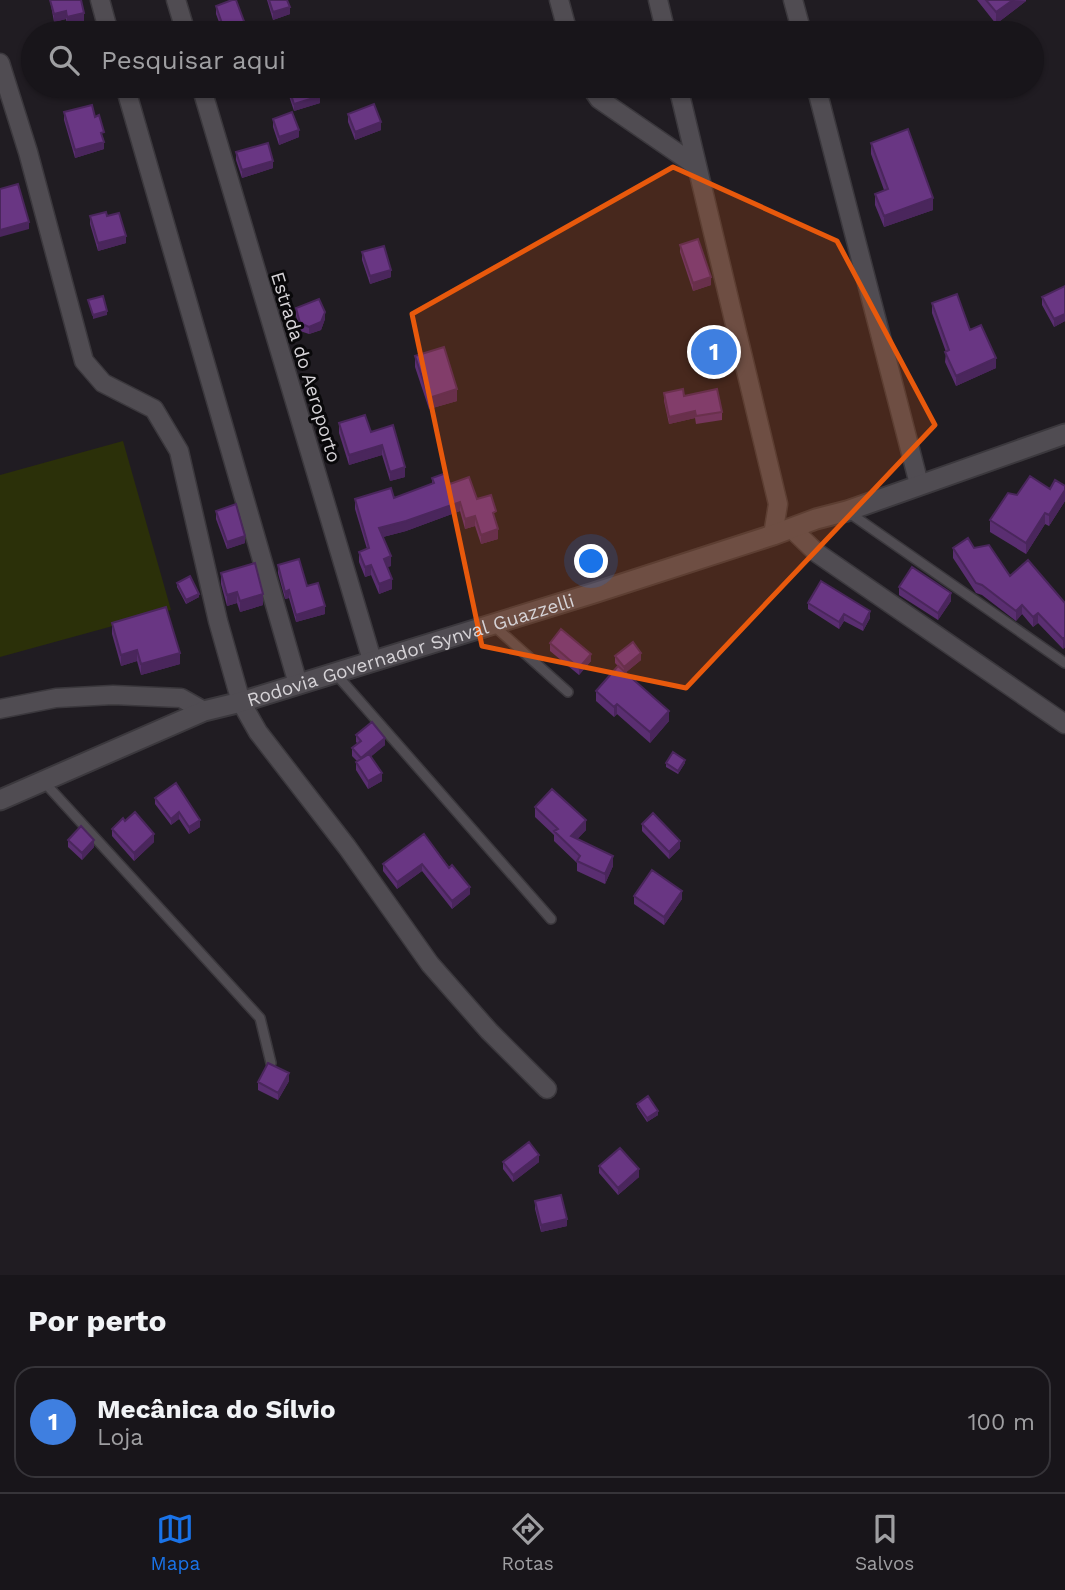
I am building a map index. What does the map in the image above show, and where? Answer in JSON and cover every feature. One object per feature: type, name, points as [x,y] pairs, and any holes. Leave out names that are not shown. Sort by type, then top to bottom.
[{"type":"main road","name":"Rodovia Governador Synval Guazzelli","points":[[0,800],[204,711],[241,702],[783,532],[1065,434]]},
{"type":"street","points":[[100,0],[106,21]]},
{"type":"street","points":[[176,0],[182,21]]},
{"type":"street","points":[[559,0],[565,21]]},
{"type":"street","points":[[658,0],[663,21]]},
{"type":"street","points":[[793,0],[799,21]]},
{"type":"street","points":[[0,63],[28,152],[85,362],[103,383],[154,409],[179,451],[218,621],[241,702],[258,732],[347,847],[430,964],[489,1031],[547,1089]]},
{"type":"street","points":[[128,98],[298,684]]},
{"type":"street","name":"Estrada do Aeroporto","points":[[205,98],[372,660]]},
{"type":"street","points":[[597,98],[695,165]]},
{"type":"street","points":[[681,98],[783,532],[1065,724]]},
{"type":"street","points":[[819,98],[919,484]]},
{"type":"street","points":[[0,709],[56,698],[113,695],[181,698],[204,711]]},
{"type":"lane","points":[[847,511],[1065,663]]},
{"type":"lane","points":[[492,624],[568,692]]},
{"type":"lane","points":[[334,672],[551,919]]},
{"type":"lane","points":[[43,781],[260,1018],[271,1063]]},
{"type":"highlighted area","points":[[673,167],[837,241],[935,425],[686,688],[482,646],[412,314]]},
{"type":"green space","points":[[123,441],[171,610],[0,657],[0,475]]},
{"type":"building","points":[[50,0],[81,0],[84,13],[67,17],[66,11],[54,14]]},
{"type":"building","points":[[236,0],[244,21],[221,21],[216,6]]},
{"type":"building","points":[[269,0],[287,0],[290,7],[273,12]]},
{"type":"building","points":[[986,0],[1013,0],[996,12]]},
{"type":"building","points":[[292,98],[314,98],[294,104]]},
{"type":"building","points":[[374,104],[381,122],[355,132],[348,114]]},
{"type":"building","points":[[92,105],[95,117],[99,115],[104,142],[75,150],[64,112]]},
{"type":"building","points":[[292,112],[299,130],[279,137],[273,119]]},
{"type":"building","points":[[908,129],[933,198],[884,216],[875,194],[888,189],[871,143]]},
{"type":"building","points":[[268,143],[273,161],[242,170],[236,152]]},
{"type":"building","points":[[18,184],[29,222],[0,230],[0,189]]},
{"type":"building","points":[[106,212],[107,216],[119,213],[126,236],[98,243],[90,216]]},
{"type":"building","points":[[698,239],[711,277],[693,283],[680,245]]},
{"type":"building","points":[[384,246],[391,270],[370,276],[362,252]]},
{"type":"building","points":[[1065,286],[1065,314],[1054,319],[1042,297]]},
{"type":"building","points":[[957,294],[970,330],[981,325],[996,358],[956,376],[945,352],[949,350],[932,303]]},
{"type":"building","points":[[103,296],[107,311],[93,315],[88,300]]},
{"type":"building","points":[[319,299],[325,312],[321,322],[309,327],[300,323],[296,308]]},
{"type":"building","points":[[444,347],[457,389],[429,398],[415,356]]},
{"type":"building","points":[[683,389],[684,396],[717,389],[722,412],[696,416],[695,411],[669,417],[664,393]]},
{"type":"building","points":[[365,415],[371,432],[393,425],[405,467],[390,472],[382,445],[349,455],[339,423]]},
{"type":"building","points":[[446,473],[450,484],[469,477],[477,499],[491,495],[498,529],[481,535],[475,516],[465,519],[460,502],[379,528],[391,556],[384,559],[392,579],[379,584],[371,565],[365,567],[359,552],[369,548],[355,499],[391,488],[394,498],[434,483],[432,478]]},
{"type":"building","points":[[1030,476],[1050,489],[1055,480],[1065,486],[1065,490],[1049,515],[1045,513],[1026,543],[990,520],[1008,493],[1017,495]]},
{"type":"building","points":[[236,504],[245,536],[227,542],[216,511]]},
{"type":"building","points":[[968,538],[974,548],[989,545],[1010,576],[1028,560],[1065,603],[1063,639],[1038,613],[1033,617],[1022,605],[1016,611],[976,583],[953,548]]},
{"type":"building","points":[[299,559],[307,586],[318,583],[325,606],[296,615],[289,590],[285,592],[278,565]]},
{"type":"building","points":[[255,563],[263,594],[240,601],[237,592],[227,595],[221,573]]},
{"type":"building","points":[[912,567],[951,593],[938,613],[899,587]]},
{"type":"building","points":[[190,576],[199,594],[186,600],[177,583]]},
{"type":"building","points":[[821,581],[870,611],[863,625],[844,614],[839,622],[808,603]]},
{"type":"building","points":[[166,607],[180,653],[141,664],[137,650],[121,655],[112,623]]},
{"type":"building","points":[[561,629],[591,654],[579,668],[550,643]]},
{"type":"building","points":[[633,642],[641,653],[624,667],[615,656]]},
{"type":"building","points":[[618,666],[669,711],[650,732],[617,704],[614,707],[596,691]]},
{"type":"building","points":[[372,722],[385,738],[361,758],[352,748],[361,741],[356,735]]},
{"type":"building","points":[[673,752],[685,760],[678,771],[666,763]]},
{"type":"building","points":[[369,754],[382,773],[368,781],[356,762]]},
{"type":"building","points":[[176,783],[200,820],[189,827],[179,812],[171,819],[155,798]]},
{"type":"building","points":[[552,789],[586,820],[571,836],[613,856],[605,874],[577,861],[580,856],[554,831],[558,829],[535,807]]},
{"type":"building","points":[[135,812],[154,834],[134,853],[112,829],[123,818],[125,821]]},
{"type":"building","points":[[653,813],[680,841],[669,852],[642,824]]},
{"type":"building","points":[[81,826],[94,840],[82,853],[68,840]]},
{"type":"building","points":[[424,834],[449,868],[452,865],[470,887],[452,901],[422,864],[397,882],[383,864]]},
{"type":"building","points":[[652,870],[682,891],[664,917],[634,896]]},
{"type":"building","points":[[268,1063],[289,1073],[278,1093],[258,1082]]},
{"type":"building","points":[[648,1096],[658,1111],[647,1118],[637,1104]]},
{"type":"building","points":[[529,1142],[539,1155],[513,1175],[503,1162]]},
{"type":"building","points":[[620,1148],[639,1169],[618,1188],[599,1166]]},
{"type":"building","points":[[561,1195],[567,1219],[541,1225],[535,1201]]},
{"type":"place","name":"Mecânica do Sílvio","points":[[714,352]]}]
